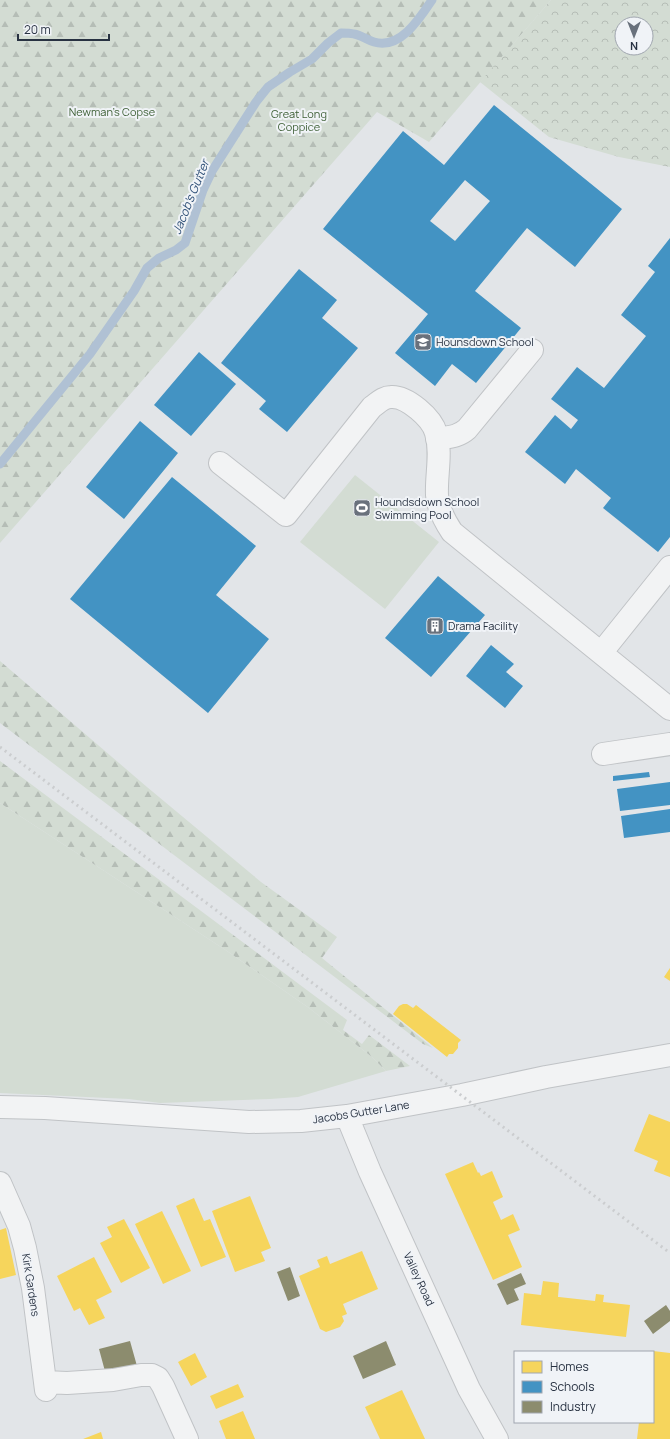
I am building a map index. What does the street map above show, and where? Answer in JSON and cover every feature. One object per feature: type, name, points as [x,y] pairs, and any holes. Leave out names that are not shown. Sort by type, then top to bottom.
[{"type":"street","points":[[437,439],[453,437],[461,434],[467,429],[532,350]]},
{"type":"street","points":[[220,463],[286,515],[372,407],[381,400],[391,397],[402,399],[424,414],[432,425],[436,434],[439,463],[437,495],[444,520],[452,532],[670,708]]},
{"type":"street","points":[[601,652],[670,567]]},
{"type":"street","points":[[603,754],[670,744]]},
{"type":"street","name":"Jacobs Gutter Lane","points":[[0,1107],[45,1108],[250,1122],[301,1121],[346,1116],[670,1055]]},
{"type":"street","name":"Valley Road","points":[[346,1116],[459,1368],[496,1439]]},
{"type":"street","name":"Kirk Gardens","points":[[0,1183],[19,1226],[25,1248],[33,1288],[46,1386],[152,1375],[158,1378],[163,1386],[187,1439]]},
{"type":"green space","points":[[0,0],[551,0],[429,142],[377,112],[0,543]]},
{"type":"green space","points":[[551,0],[670,0],[670,167],[619,157],[549,137],[480,82]]},
{"type":"green space","name":"Houndsdown School Swimming Pool","points":[[355,475],[439,542],[385,609],[300,542]]},
{"type":"green space","points":[[0,661],[261,882],[337,937],[322,958],[433,1048],[423,1044],[0,723]]},
{"type":"green space","points":[[0,761],[347,1020],[343,1030],[362,1044],[369,1035],[410,1066],[386,1071],[372,1057],[309,1008],[227,951],[0,803]]},
{"type":"green space","points":[[0,803],[227,951],[309,1008],[372,1057],[386,1071],[298,1097],[270,1099],[160,1103],[129,1099],[0,1093]]},
{"type":"building: Homes","points":[[670,968],[670,981],[664,977]]},
{"type":"building: Homes","points":[[407,1004],[413,1008],[416,1005],[461,1040],[458,1043],[458,1048],[453,1054],[449,1054],[447,1057],[393,1014],[399,1006]]},
{"type":"building: Homes","points":[[649,1114],[670,1122],[670,1177],[654,1171],[658,1161],[634,1151]]},
{"type":"building: Homes","points":[[473,1162],[481,1176],[492,1171],[503,1197],[493,1202],[501,1220],[513,1214],[520,1230],[508,1235],[522,1267],[493,1280],[445,1174]]},
{"type":"building: Homes","points":[[250,1196],[271,1248],[261,1252],[265,1261],[235,1272],[212,1211]]},
{"type":"building: Homes","points":[[194,1198],[204,1221],[210,1219],[226,1257],[201,1267],[176,1206]]},
{"type":"building: Homes","points":[[162,1211],[191,1271],[163,1284],[135,1224]]},
{"type":"building: Homes","points":[[124,1219],[150,1268],[121,1283],[100,1243],[112,1237],[107,1227]]},
{"type":"building: Homes","points":[[6,1228],[16,1275],[0,1279],[0,1230]]},
{"type":"building: Homes","points":[[362,1251],[378,1289],[343,1304],[347,1314],[342,1316],[344,1321],[340,1327],[326,1332],[320,1329],[299,1276],[320,1267],[317,1260],[327,1256],[330,1264]]},
{"type":"building: Homes","points":[[94,1257],[112,1292],[96,1300],[105,1318],[89,1325],[80,1308],[74,1311],[57,1276]]},
{"type":"building: Homes","points":[[543,1281],[559,1283],[558,1297],[595,1301],[596,1294],[604,1295],[603,1302],[630,1305],[626,1337],[521,1325],[524,1293],[541,1295]]},
{"type":"building: Homes","points":[[654,1351],[670,1353],[670,1439],[637,1439],[639,1423],[654,1423]]},
{"type":"building: Homes","points":[[195,1353],[207,1377],[191,1386],[178,1362]]},
{"type":"building: Homes","points":[[238,1384],[244,1397],[216,1409],[210,1396]]},
{"type":"building: Homes","points":[[402,1390],[425,1439],[380,1439],[365,1407]]},
{"type":"building: Homes","points":[[243,1411],[255,1439],[226,1439],[219,1421]]},
{"type":"building: Homes","points":[[101,1432],[103,1439],[83,1439]]},
{"type":"building: Schools","points":[[494,105],[622,209],[575,267],[527,228],[475,291],[521,328],[476,383],[452,364],[435,386],[395,353],[428,314],[323,229],[403,131],[444,165]],"holes":[[[465,180],[490,201],[455,241],[430,221]]]},
{"type":"building: Schools","points":[[670,238],[670,537],[658,552],[603,508],[611,498],[576,469],[565,484],[525,452],[555,415],[571,429],[578,420],[551,399],[577,367],[604,388],[646,336],[621,315],[655,272],[648,266]]},
{"type":"building: Schools","points":[[299,269],[337,300],[322,318],[358,348],[287,432],[259,409],[266,401],[221,363]]},
{"type":"building: Schools","points":[[199,352],[236,384],[191,436],[154,405]]},
{"type":"building: Schools","points":[[140,421],[178,453],[124,519],[86,487]]},
{"type":"building: Schools","points":[[172,477],[256,546],[216,595],[269,639],[208,713],[70,599]]},
{"type":"building: Schools","name":"Drama Facility","points":[[438,576],[485,615],[431,677],[385,638]]},
{"type":"building: Schools","points":[[491,645],[514,664],[506,672],[523,686],[505,708],[466,676]]},
{"type":"building: Schools","points":[[649,772],[650,777],[613,781],[613,776]]},
{"type":"building: Schools","points":[[670,782],[670,805],[620,811],[617,789]]},
{"type":"building: Schools","points":[[670,809],[670,832],[624,838],[621,816]]},
{"type":"building: Industry","points":[[290,1267],[300,1296],[288,1301],[277,1272]]},
{"type":"building: Industry","points":[[521,1273],[526,1284],[514,1289],[519,1300],[507,1305],[497,1284]]},
{"type":"building: Industry","points":[[666,1305],[670,1311],[670,1321],[653,1334],[644,1321]]},
{"type":"building: Industry","points":[[130,1341],[137,1366],[106,1375],[99,1349]]},
{"type":"building: Industry","points":[[386,1341],[396,1365],[363,1379],[353,1356]]},
{"type":"waterway","name":"Jacob's Gutter","points":[[0,464],[90,354],[134,291],[147,268],[159,258],[176,250],[185,243],[203,190],[212,171],[256,102],[268,87],[312,59],[328,43],[341,33],[349,33],[374,42],[383,43],[401,37],[422,15],[432,0]]},
{"type":"railway","points":[[0,747],[670,1253]]},
{"type":"place","name":"Hounsdown School","points":[[423,342]]},
{"type":"place","name":"Houndsdown School Swimming Pool","points":[[362,508]]},
{"type":"place","name":"Drama Facility","points":[[435,626]]},
{"type":"park label","name":"Newman's Copse","points":[[112,112]]},
{"type":"park label","name":"Great Long Coppice","points":[[299,120]]}]
